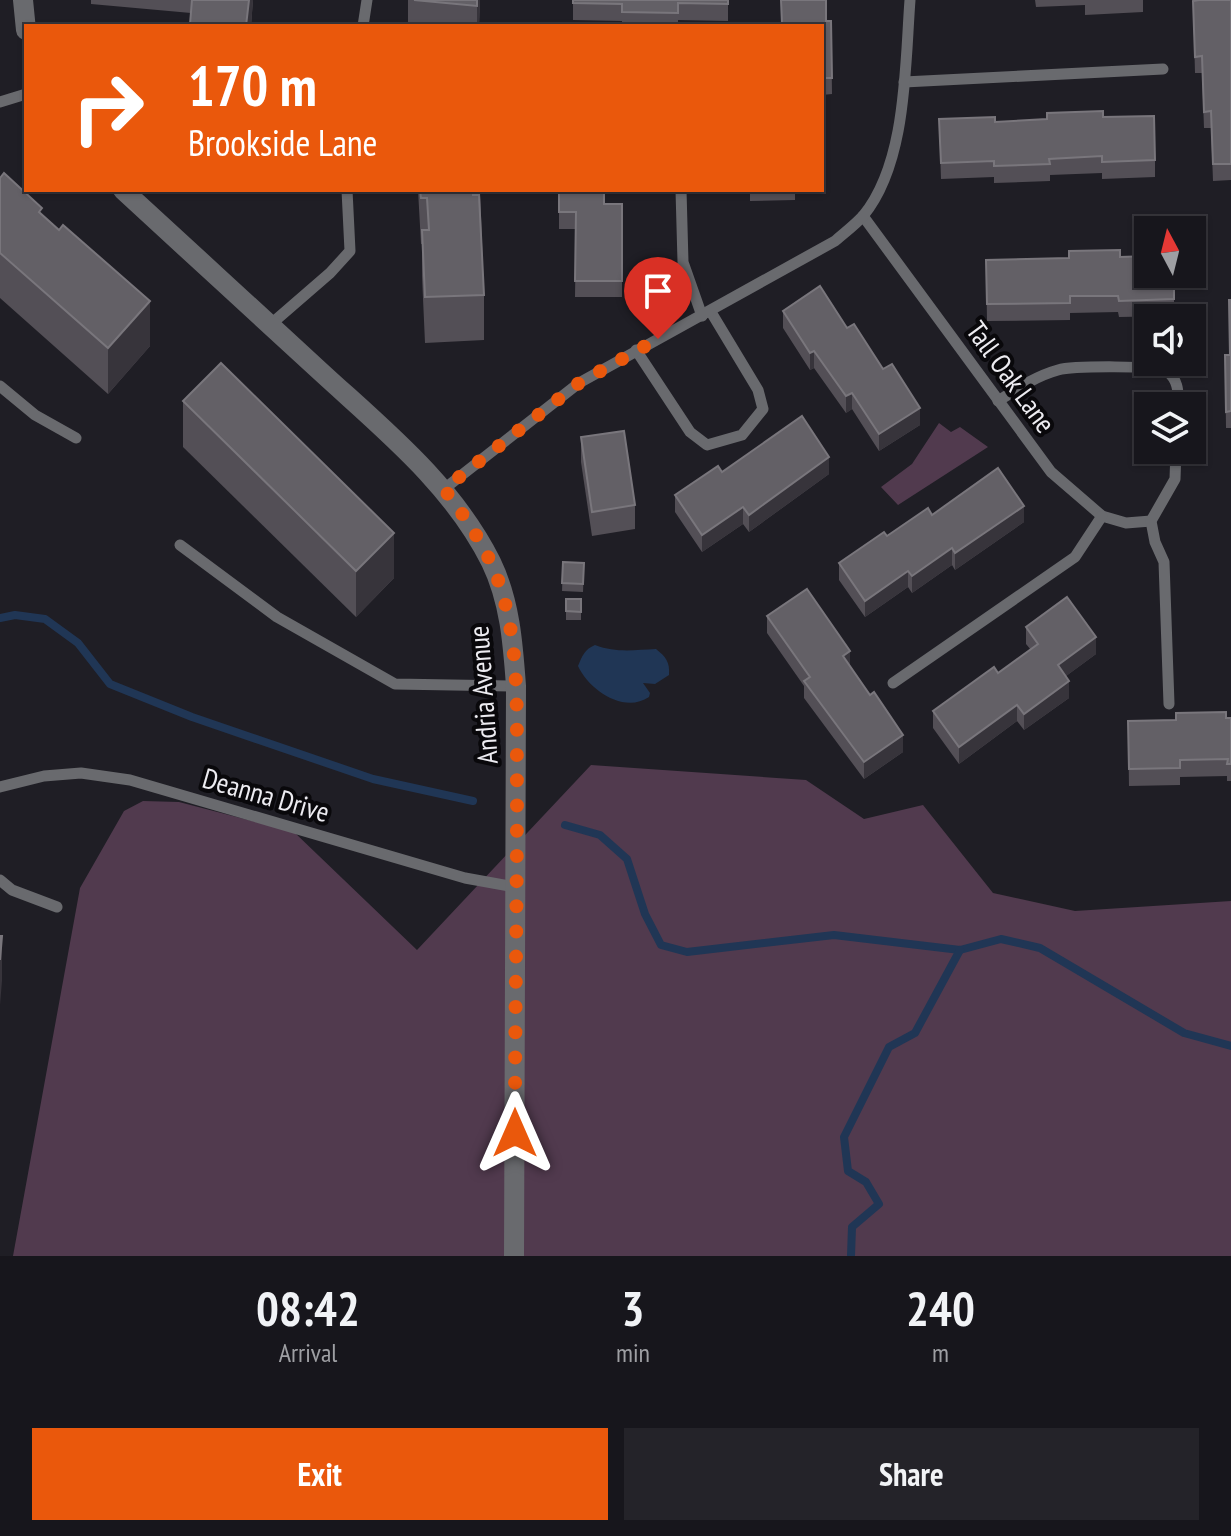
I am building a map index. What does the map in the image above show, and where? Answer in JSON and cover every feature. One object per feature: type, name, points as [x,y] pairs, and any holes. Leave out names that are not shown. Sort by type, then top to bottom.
[{"type":"street","points":[[23,0],[25,24]]},
{"type":"street","name":"Andria Avenue","points":[[125,192],[444,489],[491,562],[501,587],[513,636],[516,686],[514,1256]]},
{"type":"lane","points":[[363,24],[367,0]]},
{"type":"lane","points":[[444,489],[579,383],[835,241],[863,216],[886,172],[896,141],[910,0]]},
{"type":"lane","points":[[904,82],[1163,69]]},
{"type":"lane","points":[[0,102],[24,95]]},
{"type":"lane","points":[[270,325],[330,273],[350,251],[347,192]]},
{"type":"lane","points":[[636,350],[690,432],[707,445],[742,435],[763,409],[758,390],[706,314],[683,262],[681,192]]},
{"type":"lane","name":"Tall Oak Lane","points":[[863,216],[1051,472],[1102,516]]},
{"type":"lane","points":[[998,401],[1040,376],[1062,369],[1150,367],[1167,371],[1178,384],[1178,392]]},
{"type":"lane","points":[[0,386],[35,415],[76,438]]},
{"type":"lane","points":[[1169,704],[1164,562],[1155,542],[1151,521],[1175,479],[1176,464]]},
{"type":"lane","points":[[893,683],[1075,557],[1102,516],[1126,523],[1151,521]]},
{"type":"lane","points":[[180,545],[277,617],[395,684],[516,686]]},
{"type":"lane","name":"Deanna Drive","points":[[0,787],[44,776],[81,773],[130,780],[465,878],[515,887]]},
{"type":"lane","points":[[0,880],[12,890],[57,907]]},
{"type":"shaded area","points":[[939,423],[951,432],[960,427],[988,447],[898,505],[881,487],[912,464]]},
{"type":"shaded area","points":[[591,765],[806,780],[864,819],[923,805],[993,893],[1075,911],[1231,901],[1231,1256],[13,1256],[80,888],[124,811],[143,801],[179,802],[294,832],[417,950]]},
{"type":"water","points":[[595,645],[618,650],[656,649],[667,660],[669,675],[655,684],[643,683],[650,693],[649,697],[639,702],[629,703],[608,697],[590,683],[578,666],[584,653]]},
{"type":"building","points":[[192,0],[249,0],[246,24],[190,24]]},
{"type":"building","points":[[414,0],[477,0],[477,6]]},
{"type":"building","points":[[573,0],[728,0],[728,4],[678,3],[678,13],[622,12],[622,4],[573,3]]},
{"type":"building","points":[[781,0],[826,0],[826,21],[831,21],[832,78],[824,78],[824,24],[782,23]]},
{"type":"building","points":[[1231,0],[1231,164],[1213,164],[1211,111],[1204,112],[1202,56],[1195,57],[1193,1]]},
{"type":"building","points":[[1103,111],[1103,117],[1154,116],[1155,160],[1102,162],[1102,156],[1049,159],[1050,164],[994,166],[994,161],[941,163],[939,119],[995,117],[995,122],[1047,119],[1047,113]]},
{"type":"building","points":[[4,173],[42,208],[39,212],[59,230],[63,225],[150,301],[108,348],[0,253],[0,178]]},
{"type":"building","points":[[420,192],[473,192],[473,195],[479,195],[484,295],[425,297],[422,230],[429,230],[427,198],[421,198]]},
{"type":"building","points":[[559,192],[604,192],[604,204],[622,204],[622,281],[575,281],[576,212],[559,212]]},
{"type":"building","points":[[1120,250],[1120,257],[1134,256],[1134,288],[1174,288],[1174,299],[1119,301],[1118,296],[1070,296],[1070,303],[987,304],[986,260],[1069,258],[1069,251]]},
{"type":"building","points":[[820,286],[847,328],[854,324],[883,369],[892,364],[920,408],[879,434],[852,393],[846,396],[814,351],[810,353],[783,311]]},
{"type":"building","points":[[1231,300],[1231,411],[1226,412],[1225,355],[1230,355]]},
{"type":"building","points":[[221,363],[394,533],[356,571],[183,401]]},
{"type":"building","points":[[802,416],[829,457],[749,515],[743,507],[702,535],[675,495],[718,466],[722,472]]},
{"type":"building","points":[[624,431],[635,505],[592,512],[581,437]]},
{"type":"building","points":[[998,468],[1024,506],[955,553],[952,548],[912,576],[908,571],[865,601],[839,563],[884,532],[887,536],[928,508],[932,515]]},
{"type":"building","points":[[563,562],[584,563],[583,584],[562,583]]},
{"type":"building","points":[[807,589],[850,651],[843,656],[870,695],[874,692],[903,735],[864,762],[804,681],[810,677],[767,616]]},
{"type":"building","points":[[1067,597],[1096,637],[1058,665],[1069,681],[1024,714],[1017,705],[959,747],[933,711],[994,667],[998,673],[1038,644],[1026,627]]},
{"type":"building","points":[[566,599],[581,599],[581,612],[566,611]]},
{"type":"building","points":[[1226,712],[1226,718],[1231,718],[1231,764],[1227,764],[1228,759],[1180,760],[1180,768],[1129,769],[1128,721],[1176,720],[1176,713]]},
{"type":"waterway","points":[[0,618],[15,615],[45,619],[78,643],[110,684],[192,717],[373,779],[473,801]]},
{"type":"waterway","points":[[565,825],[600,835],[627,859],[645,914],[661,945],[687,952],[834,935],[960,950],[1001,939],[1040,948],[1184,1033],[1231,1046]]},
{"type":"waterway","points":[[851,1256],[852,1227],[879,1204],[866,1182],[848,1171],[844,1137],[889,1047],[915,1033],[960,950]]},
{"type":"route","points":[[515,1133],[517,823],[513,636],[501,587],[491,562],[444,489],[579,383],[658,339]]}]
